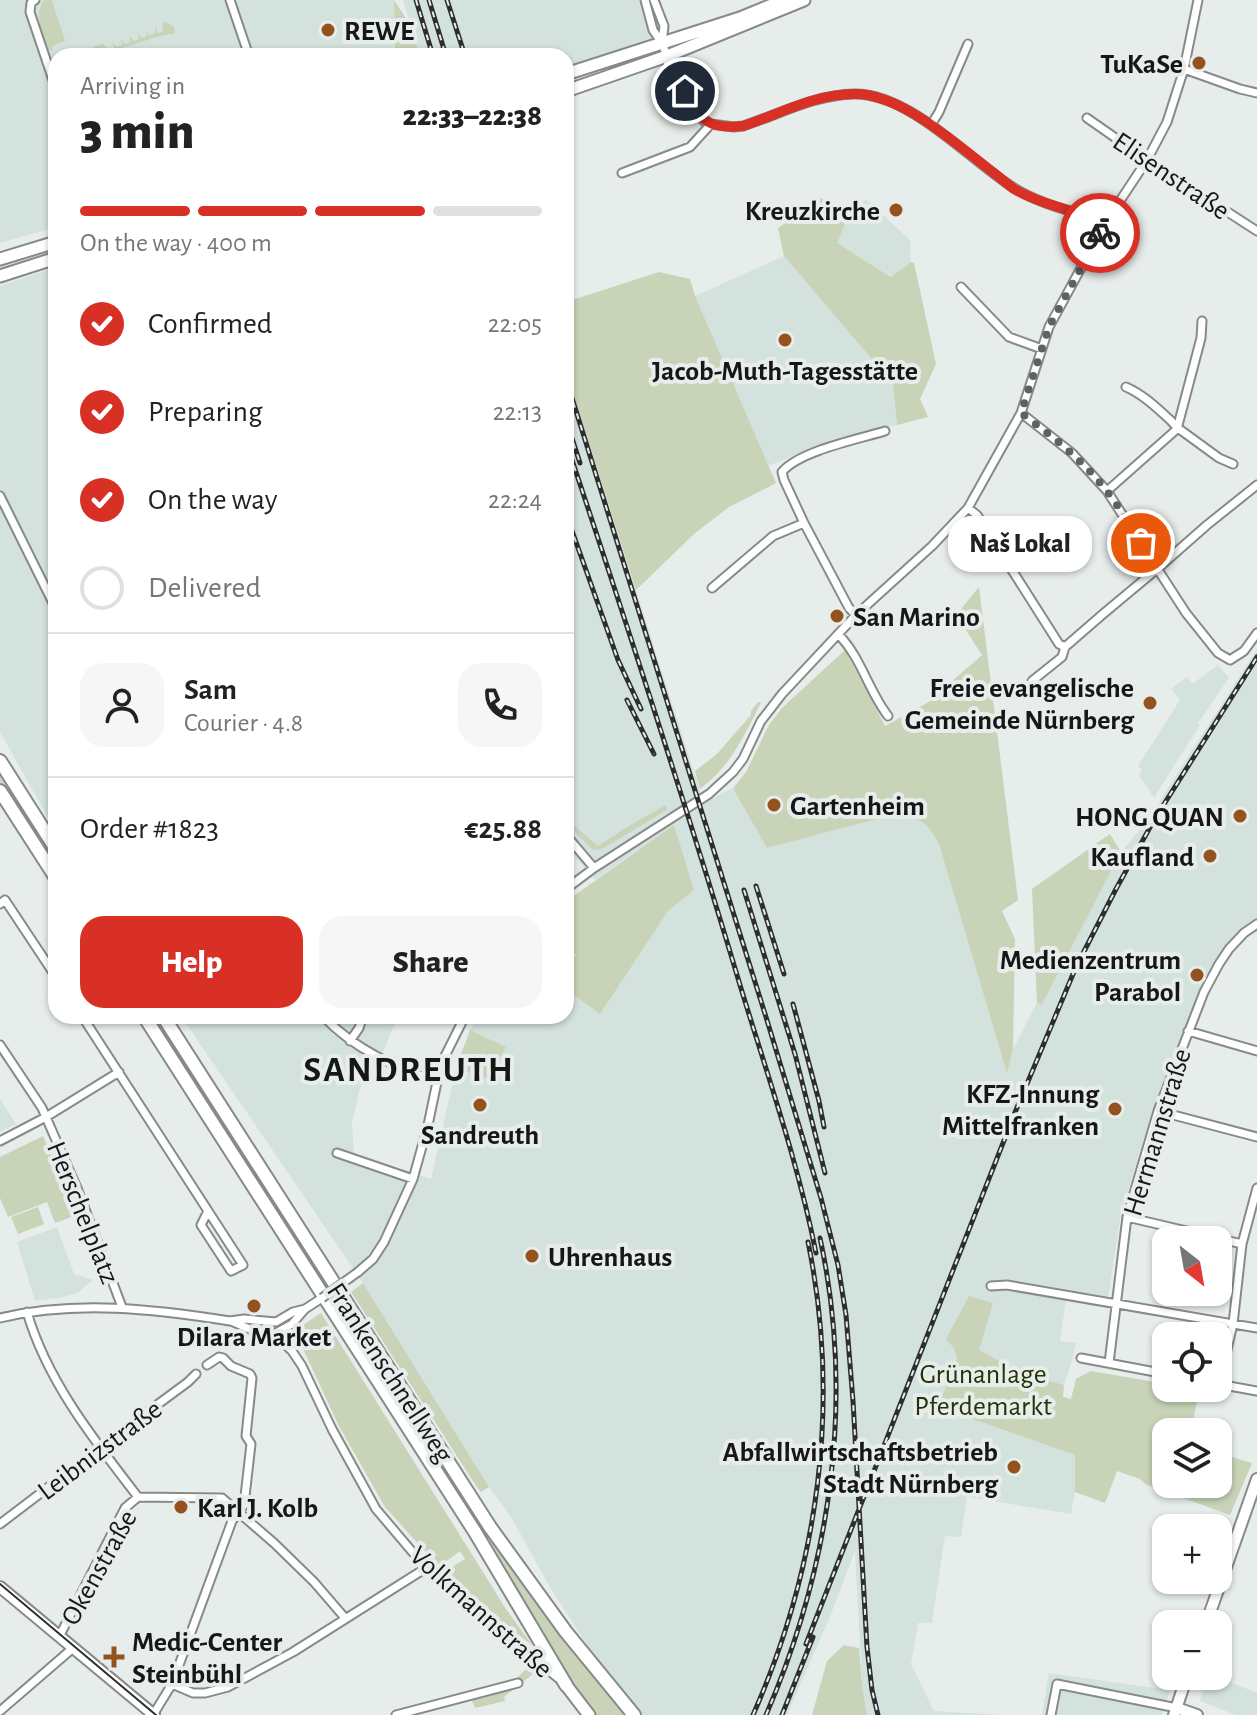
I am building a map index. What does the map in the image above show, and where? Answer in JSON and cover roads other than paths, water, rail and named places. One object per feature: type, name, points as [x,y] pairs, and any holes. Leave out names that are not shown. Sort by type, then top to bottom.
[{"type":"highway","points":[[0,751],[27,804]]},
{"type":"highway","points":[[0,761],[48,837]]},
{"type":"highway","points":[[0,793],[48,865]]},
{"type":"highway","name":"Frankenschnellweg","points":[[149,1024],[481,1541],[566,1685]]},
{"type":"highway","name":"Frankenschnellweg","points":[[168,1024],[496,1536],[566,1632],[634,1714]]},
{"type":"main road","points":[[574,71],[754,13],[784,0]]},
{"type":"main road","points":[[574,88],[667,56],[804,0]]},
{"type":"main road","points":[[0,259],[48,244]]},
{"type":"main road","points":[[0,276],[48,261]]},
{"type":"main road","points":[[1211,1610],[1257,1479]]},
{"type":"main road","points":[[0,1587],[153,1715]]},
{"type":"main road","name":"Frankenschnellweg","points":[[566,1685],[589,1715]]},
{"type":"main road","points":[[1183,1690],[1176,1711],[1197,1715]]},
{"type":"street","points":[[35,0],[31,3],[30,12],[48,65]]},
{"type":"street","points":[[230,0],[246,48]]},
{"type":"street","points":[[645,0],[653,30],[667,56],[678,66],[685,91],[699,116],[711,124],[743,126],[830,96],[857,94],[879,99],[901,107],[931,125],[1028,196],[1106,222]]},
{"type":"street","points":[[654,0],[664,26],[662,43]]},
{"type":"street","points":[[574,883],[709,794],[733,772],[774,703],[856,615],[932,546],[968,508],[1021,413],[1049,327],[1106,222],[1147,160],[1167,122],[1184,69],[1198,0]]},
{"type":"street","points":[[931,125],[968,44]]},
{"type":"street","points":[[1184,69],[1257,93]]},
{"type":"street","name":"Elisenstraße","points":[[1087,118],[1257,231]]},
{"type":"street","points":[[622,173],[690,147],[711,124]]},
{"type":"street","points":[[961,287],[1009,337],[1042,349]]},
{"type":"street","points":[[1107,491],[1177,429],[1201,338],[1202,321]]},
{"type":"street","points":[[1126,387],[1137,391],[1177,429],[1233,464]]},
{"type":"street","points":[[1021,413],[1072,453],[1107,491],[1186,613],[1218,653],[1230,660],[1244,651],[1257,633]]},
{"type":"street","points":[[856,615],[849,608],[804,523],[782,472],[792,462],[885,431]]},
{"type":"street","points":[[1032,681],[1062,657],[1065,647],[1257,485]]},
{"type":"street","points":[[0,496],[48,593]]},
{"type":"street","points":[[968,508],[977,515],[1059,644],[1065,647]]},
{"type":"street","points":[[712,588],[773,536],[804,523]]},
{"type":"street","points":[[838,634],[850,646],[878,703],[888,716]]},
{"type":"street","points":[[574,844],[594,868]]},
{"type":"street","points":[[0,904],[5,900],[48,965]]},
{"type":"street","name":"Hermannstraße","points":[[1109,1363],[1127,1217],[1158,1111],[1204,992],[1219,964],[1244,933],[1257,924]]},
{"type":"street","points":[[87,1024],[243,1265],[231,1271],[201,1225],[208,1211]]},
{"type":"street","points":[[332,1024],[370,1054],[437,1082]]},
{"type":"street","points":[[350,1041],[360,1024]]},
{"type":"street","points":[[0,1318],[27,1312],[122,1307],[230,1321],[259,1333],[274,1334],[292,1324],[305,1309],[373,1259],[384,1242],[413,1179],[445,1056],[461,1024]]},
{"type":"street","points":[[1188,1031],[1257,1051]]},
{"type":"street","points":[[0,1045],[46,1117]]},
{"type":"street","name":"Herschelplatz","points":[[0,1141],[119,1072]]},
{"type":"street","points":[[1158,1111],[1257,1137]]},
{"type":"street","name":"Herschelplatz","points":[[46,1117],[77,1188],[122,1307]]},
{"type":"street","points":[[337,1153],[413,1179]]},
{"type":"street","points":[[1232,1328],[1242,1244],[1257,1188]]},
{"type":"street","points":[[1127,1217],[1242,1244]]},
{"type":"street","points":[[991,1286],[1007,1285],[1257,1328]]},
{"type":"street","points":[[230,1321],[276,1322],[305,1309]]},
{"type":"street","points":[[27,1312],[35,1340],[74,1411],[138,1497],[222,1498],[314,1582],[345,1618]]},
{"type":"street","points":[[274,1334],[276,1322]]},
{"type":"street","name":"Volkmannstraße","points":[[274,1334],[302,1366],[376,1509],[426,1568],[566,1685]]},
{"type":"street","points":[[153,1715],[172,1684],[232,1521],[244,1505],[251,1444],[246,1436],[252,1378],[223,1358],[219,1357],[207,1365]]},
{"type":"street","points":[[1081,1358],[1152,1371]]},
{"type":"street","name":"Leibnizstraße","points":[[0,1524],[100,1448],[137,1424],[142,1416],[196,1374]]},
{"type":"street","points":[[1232,1386],[1257,1391]]},
{"type":"street","name":"Okenstraße","points":[[59,1637],[125,1508],[138,1497]]},
{"type":"street","points":[[172,1684],[193,1693],[228,1687],[293,1652],[426,1568]]},
{"type":"street","name":"Okenstraße","points":[[0,1711],[73,1648]]},
{"type":"street","points":[[396,1715],[518,1683]]},
{"type":"street","points":[[1051,1715],[1057,1684],[1176,1711]]},
{"type":"street","points":[[428,1706],[430,1715]]},
{"type":"tram line","points":[[0,1584],[156,1715]]},
{"type":"railway","points":[[416,0],[431,48]]},
{"type":"railway","points":[[429,0],[444,48]]},
{"type":"railway","points":[[447,0],[462,48]]},
{"type":"railway","points":[[574,405],[766,1017],[838,1265],[846,1315],[853,1401],[867,1647],[878,1715]]},
{"type":"railway","points":[[574,445],[580,463]]},
{"type":"railway","points":[[574,466],[720,918],[791,1152],[816,1253]]},
{"type":"railway","points":[[574,536],[618,660],[641,709]]},
{"type":"railway","points":[[806,1644],[1016,1110],[1076,967],[1154,820],[1257,657]]},
{"type":"railway","points":[[627,700],[654,754]]},
{"type":"railway","points":[[756,886],[784,974]]},
{"type":"railway","points":[[744,890],[795,1054],[825,1173]]},
{"type":"railway","points":[[793,1004],[824,1127]]},
{"type":"railway","points":[[766,1715],[807,1600],[821,1541],[830,1481],[835,1420],[835,1359],[830,1299],[820,1238]]},
{"type":"railway","points":[[753,1715],[794,1601],[818,1483],[823,1423],[823,1362],[818,1302],[808,1242]]},
{"type":"railway","points":[[782,1715],[813,1637]]},
{"type":"place","name":"REWE","points":[[328,30]]},
{"type":"place","name":"TuKaSe","points":[[1199,63]]},
{"type":"place","name":"Kreuzkirche","points":[[896,210]]},
{"type":"place","name":"Jacob-Muth-Tagesstätte","points":[[785,340]]},
{"type":"place","name":"Naš Lokal","points":[[1141,543]]},
{"type":"place","name":"San Marino","points":[[837,616]]},
{"type":"place","name":"Freie evangelische Gemeinde Nürnberg","points":[[1150,703]]},
{"type":"place","name":"Gartenheim","points":[[774,805]]},
{"type":"place","name":"HONG QUAN","points":[[1240,816]]},
{"type":"place","name":"Kaufland","points":[[1210,856]]},
{"type":"place","name":"Medienzentrum Parabol","points":[[1197,975]]},
{"type":"place","name":"Sandreuth","points":[[480,1105]]},
{"type":"place","name":"KFZ-Innung Mittelfranken","points":[[1115,1109]]},
{"type":"place","name":"Uhrenhaus","points":[[532,1256]]},
{"type":"place","name":"Dilara Market","points":[[254,1306]]},
{"type":"place","name":"Abfallwirtschaftsbetrieb Stadt Nürnberg","points":[[1014,1467]]},
{"type":"place","name":"Karl J. Kolb","points":[[181,1507]]},
{"type":"place","name":"Medic-Center Steinbühl","points":[[114,1657]]},
{"type":"district","name":"SANDREUTH","points":[[409,1068]]},
{"type":"park label","name":"Grünanlage Pferdemarkt","points":[[983,1389]]}]
